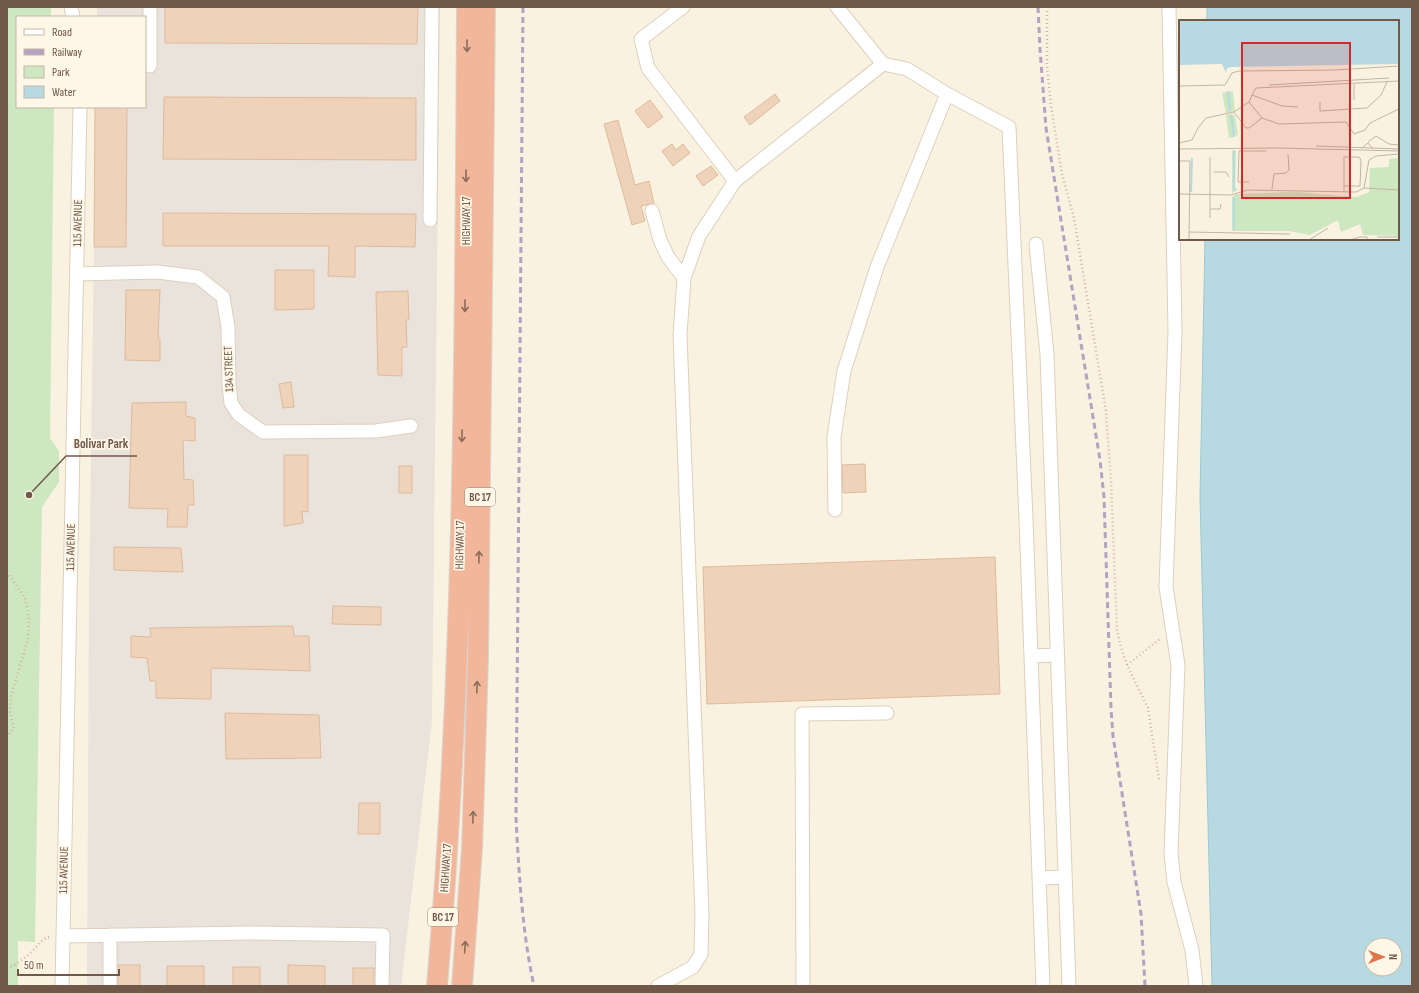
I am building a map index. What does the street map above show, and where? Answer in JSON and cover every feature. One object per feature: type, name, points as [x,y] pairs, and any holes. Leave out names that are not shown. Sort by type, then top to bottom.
[{"type":"highway","name":"HIGHWAY 17","points":[[437,986],[448,848],[457,659],[465,334],[467,7]]},
{"type":"highway","name":"HIGHWAY 17","points":[[462,986],[472,849],[478,660],[485,7]]},
{"type":"street","points":[[150,7],[150,66]]},
{"type":"street","points":[[430,220],[432,7]]},
{"type":"street","points":[[683,7],[641,39],[648,68],[736,181]]},
{"type":"street","points":[[837,7],[883,64],[907,69],[947,94],[1009,126],[1043,986]]},
{"type":"street","points":[[1169,7],[1175,331],[1166,587],[1178,665],[1171,853],[1174,882],[1192,950],[1196,986]]},
{"type":"street","points":[[658,986],[693,967],[701,954],[702,914],[680,335],[684,278],[699,236],[736,181],[883,64]]},
{"type":"street","points":[[835,510],[834,437],[844,371],[877,267],[947,94]]},
{"type":"street","name":"115 AVENUE","points":[[62,986],[80,108]]},
{"type":"street","points":[[652,211],[660,240],[668,257],[684,278]]},
{"type":"street","points":[[1036,244],[1046,354],[1069,986]]},
{"type":"street","name":"134 STREET","points":[[77,274],[158,272],[198,277],[223,297],[228,327],[229,385],[231,403],[239,415],[262,432],[376,431],[410,426]]},
{"type":"street","points":[[1031,656],[1057,655]]},
{"type":"street","points":[[803,986],[802,714],[887,713]]},
{"type":"street","points":[[1039,878],[1065,877]]},
{"type":"street","points":[[63,936],[248,933],[383,935],[382,986]]},
{"type":"street","points":[[110,935],[110,986]]},
{"type":"path","points":[[1047,7],[1047,66],[1051,106],[1062,174],[1074,218],[1106,410],[1111,482],[1117,630],[1127,665],[1148,708],[1160,784]]},
{"type":"path","points":[[7,572],[25,598],[29,618],[28,639],[11,696],[10,712],[14,728],[7,736]]},
{"type":"path","points":[[1127,665],[1172,629]]},
{"type":"path","points":[[7,968],[13,966],[45,938],[63,936]]},
{"type":"shaded area","points":[[97,7],[440,7],[432,721],[401,986],[87,986],[89,593],[96,108],[146,108],[146,16],[97,16]]},
{"type":"green space","points":[[7,7],[51,7],[51,16],[16,16],[16,108],[54,108],[50,438],[59,451],[59,482],[42,507],[35,942],[18,941],[18,986],[7,986]]},
{"type":"water","points":[[1207,7],[1412,7],[1412,986],[1212,986],[1200,497],[1205,240],[1399,240],[1399,20],[1207,20]]},
{"type":"building","points":[[165,7],[418,7],[417,44],[165,43]]},
{"type":"building","points":[[775,94],[780,101],[750,125],[744,117]]},
{"type":"building","points":[[164,97],[416,98],[416,160],[163,159]]},
{"type":"building","points":[[650,100],[663,117],[648,128],[635,111]]},
{"type":"building","points":[[95,108],[127,108],[126,247],[94,247]]},
{"type":"building","points":[[618,120],[635,185],[649,181],[654,203],[641,206],[645,221],[632,225],[604,124]]},
{"type":"building","points":[[672,144],[676,150],[683,144],[690,153],[673,166],[662,151]]},
{"type":"building","points":[[711,166],[718,175],[703,186],[696,176]]},
{"type":"building","points":[[163,213],[416,214],[415,247],[355,246],[355,277],[328,276],[329,246],[163,246]]},
{"type":"building","points":[[275,270],[314,270],[314,309],[275,310]]},
{"type":"building","points":[[126,290],[160,290],[158,338],[160,338],[160,361],[125,360]]},
{"type":"building","points":[[408,291],[409,320],[406,320],[407,347],[402,347],[402,376],[378,375],[376,292]]},
{"type":"building","points":[[291,382],[294,407],[283,408],[279,384]]},
{"type":"building","points":[[186,402],[186,416],[195,418],[195,441],[183,440],[184,479],[193,480],[194,505],[188,505],[187,527],[167,527],[168,509],[129,508],[132,403]]},
{"type":"building","points":[[284,455],[308,455],[308,512],[302,511],[303,523],[284,526]]},
{"type":"building","points":[[865,464],[866,492],[843,493],[842,465]]},
{"type":"building","points":[[399,466],[412,466],[412,493],[399,493]]},
{"type":"building","points":[[114,547],[181,548],[183,572],[114,570]]},
{"type":"building","points":[[995,557],[1000,694],[707,704],[703,567]]},
{"type":"building","points":[[333,606],[381,607],[381,625],[332,624]]},
{"type":"building","points":[[293,626],[294,636],[309,636],[310,671],[211,668],[211,699],[156,698],[156,681],[150,681],[147,658],[131,657],[131,636],[151,637],[150,628]]},
{"type":"building","points":[[225,713],[319,715],[321,758],[226,759]]},
{"type":"building","points":[[359,803],[380,803],[380,834],[358,834]]},
{"type":"building","points":[[118,965],[140,965],[140,986],[118,986]]},
{"type":"building","points":[[288,965],[325,966],[325,986],[288,986]]},
{"type":"building","points":[[167,966],[204,966],[204,986],[167,986]]},
{"type":"building","points":[[233,967],[260,967],[260,986],[233,986]]},
{"type":"building","points":[[353,968],[374,968],[374,986],[353,986]]},
{"type":"railway","points":[[523,7],[516,818],[524,923],[534,986]]},
{"type":"railway","points":[[1038,7],[1046,128],[1100,460],[1104,497],[1113,736],[1141,914],[1145,986]]},
{"type":"place","name":"Bolivar Park","points":[[29,495]]}]
